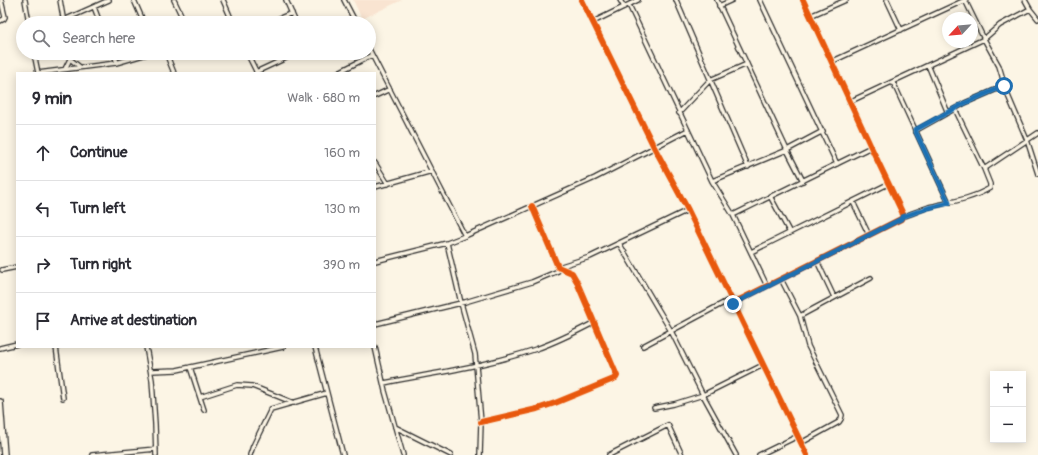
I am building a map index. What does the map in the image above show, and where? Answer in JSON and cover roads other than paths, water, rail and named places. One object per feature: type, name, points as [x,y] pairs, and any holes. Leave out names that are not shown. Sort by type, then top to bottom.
[{"type":"main road","points":[[0,402],[4,455]]},
{"type":"street","points":[[0,21],[5,17],[1,0]]},
{"type":"street","points":[[26,0],[28,16]]},
{"type":"street","points":[[60,0],[63,16]]},
{"type":"street","points":[[76,16],[108,0]]},
{"type":"street","points":[[134,0],[141,16]]},
{"type":"street","points":[[174,0],[182,16]]},
{"type":"street","points":[[224,0],[231,16]]},
{"type":"street","points":[[286,0],[293,16]]},
{"type":"street","points":[[344,0],[352,16]]},
{"type":"street","points":[[582,0],[654,147],[688,210],[807,455]]},
{"type":"street","points":[[620,0],[624,7]]},
{"type":"street","points":[[593,22],[638,0]]},
{"type":"street","points":[[676,0],[748,166]]},
{"type":"street","points":[[717,0],[786,150],[803,181]]},
{"type":"street","points":[[720,6],[732,0]]},
{"type":"street","points":[[760,0],[823,131],[837,164]]},
{"type":"street","points":[[803,0],[903,214],[902,217]]},
{"type":"street","points":[[810,16],[846,0]]},
{"type":"street","points":[[887,0],[900,30]]},
{"type":"street","points":[[832,62],[965,0],[999,66],[1004,86],[1027,140],[1038,174]]},
{"type":"street","points":[[1025,0],[1038,19]]},
{"type":"street","points":[[629,5],[712,182],[733,215],[767,286]]},
{"type":"street","points":[[94,7],[97,16]]},
{"type":"street","points":[[850,102],[984,39],[1000,25],[1030,9]]},
{"type":"street","points":[[285,16],[292,13]]},
{"type":"street","points":[[35,60],[38,72]]},
{"type":"street","points":[[65,69],[70,60]]},
{"type":"street","points":[[71,60],[80,67]]},
{"type":"street","points":[[45,72],[124,60]]},
{"type":"street","points":[[169,60],[174,72]]},
{"type":"street","points":[[251,60],[257,72],[282,60]]},
{"type":"street","points":[[339,72],[362,60]]},
{"type":"street","points":[[375,60],[465,236]]},
{"type":"street","points":[[679,113],[710,80],[747,64]]},
{"type":"street","points":[[928,65],[948,113]]},
{"type":"street","points":[[892,82],[949,203]]},
{"type":"street","points":[[915,130],[965,103],[1004,86]]},
{"type":"street","points":[[376,96],[390,89]]},
{"type":"street","points":[[733,304],[901,219],[902,217],[928,208],[962,200],[990,188],[990,184],[984,169],[955,109]]},
{"type":"street","points":[[376,261],[447,244],[595,178],[688,130]]},
{"type":"street","points":[[712,182],[786,150],[823,131]]},
{"type":"street","points":[[984,169],[1038,133]]},
{"type":"street","points":[[733,215],[871,148]]},
{"type":"street","points":[[376,165],[388,184]]},
{"type":"street","points":[[376,187],[432,171]]},
{"type":"street","points":[[751,252],[888,184]]},
{"type":"street","points":[[770,196],[790,233]]},
{"type":"street","points":[[853,202],[869,235]]},
{"type":"street","points":[[481,422],[555,404],[616,378],[617,375],[576,280],[572,273],[558,267],[532,206]]},
{"type":"street","points":[[558,267],[590,257],[688,210]]},
{"type":"street","points":[[619,243],[671,331],[703,395],[736,455]]},
{"type":"street","points":[[447,244],[475,354],[481,422],[480,455]]},
{"type":"street","points":[[817,261],[834,297]]},
{"type":"street","points":[[376,324],[461,303],[532,282],[558,271],[558,267]]},
{"type":"street","points":[[2,270],[16,268]]},
{"type":"street","points":[[800,316],[871,278]]},
{"type":"street","points":[[781,279],[800,316],[808,346],[842,415],[839,422],[801,443]]},
{"type":"street","points":[[643,346],[731,299]]},
{"type":"street","points":[[384,383],[514,356],[537,349],[564,338],[595,322]]},
{"type":"street","points":[[0,348],[16,344]]},
{"type":"street","points":[[56,348],[63,398]]},
{"type":"street","points":[[146,348],[152,380],[156,424],[156,455]]},
{"type":"street","points":[[150,371],[177,370],[278,348]]},
{"type":"street","points":[[315,348],[342,455]]},
{"type":"street","points":[[375,348],[403,455]]},
{"type":"street","points":[[654,408],[674,404],[703,395],[763,365]]},
{"type":"street","points":[[190,367],[204,410]]},
{"type":"street","points":[[200,397],[237,385],[252,386],[294,402]]},
{"type":"street","points":[[250,455],[271,409],[327,393]]},
{"type":"street","points":[[609,455],[668,425],[682,455]]},
{"type":"street","points":[[395,427],[451,455]]},
{"type":"street","points":[[759,455],[798,436]]},
{"type":"street","points":[[92,455],[156,449]]}]
